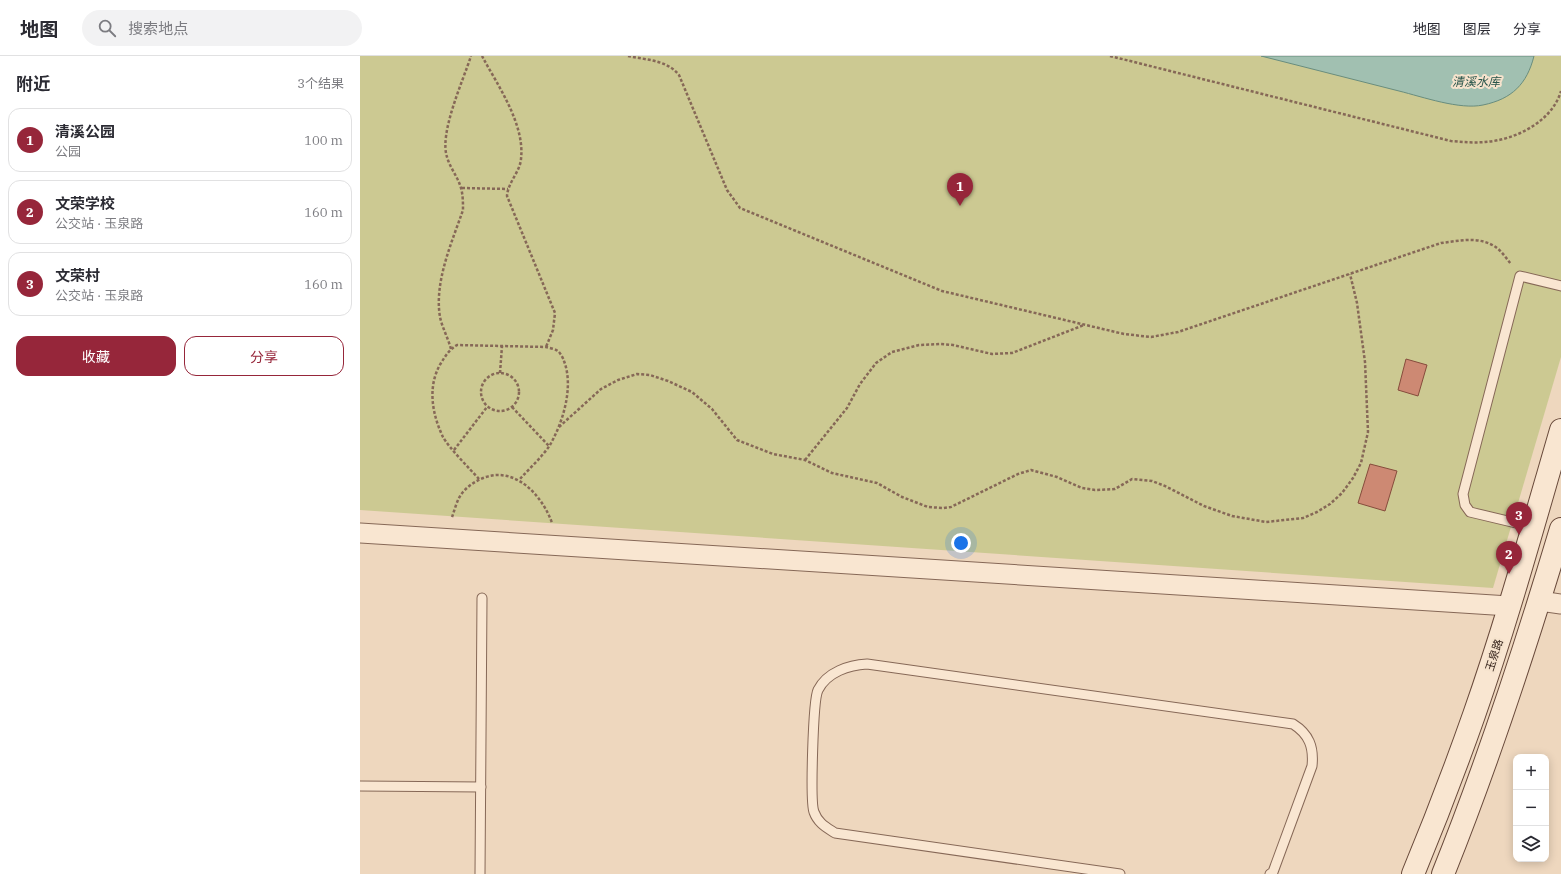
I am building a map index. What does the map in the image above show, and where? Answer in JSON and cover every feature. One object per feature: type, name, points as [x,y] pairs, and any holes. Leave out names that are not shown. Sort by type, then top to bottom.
[{"type":"main road","name":"玉泉路","points":[[1413,874],[1474,715],[1509,606],[1561,430]]},
{"type":"main road","points":[[1443,874],[1500,724],[1540,601],[1561,529]]},
{"type":"street","points":[[360,533],[1509,606]]},
{"type":"street","points":[[1540,601],[1561,604]]},
{"type":"lane","points":[[1533,527],[1470,512],[1465,506],[1463,494],[1520,276],[1561,286]]},
{"type":"lane","points":[[480,874],[482,598]]},
{"type":"lane","points":[[1120,874],[1058,870],[835,833],[816,818],[811,803],[814,714],[818,690],[826,680],[837,672],[852,666],[867,664],[1293,724],[1301,729],[1307,736],[1312,745],[1314,755],[1312,766],[1273,872],[1270,874]]},
{"type":"lane","points":[[360,786],[481,788]]},
{"type":"path","points":[[451,349],[440,316],[440,289],[442,274],[463,210],[462,188],[446,157],[445,143],[450,117],[471,56]]},
{"type":"path","points":[[482,56],[501,90],[515,120],[519,133],[522,160],[508,189],[507,196],[555,312],[553,330],[546,347]]},
{"type":"path","points":[[628,56],[663,63],[675,70],[679,75],[727,190],[740,208],[942,291],[1124,334],[1151,338],[1178,332],[1441,243],[1469,240],[1494,246],[1504,254],[1520,276]]},
{"type":"path","points":[[1110,56],[1451,141],[1469,143],[1504,139],[1523,132],[1541,121],[1549,113],[1561,91]]},
{"type":"path","points":[[462,188],[508,189]]},
{"type":"path","points":[[559,427],[601,389],[630,375],[650,375],[692,392],[712,409],[737,440],[773,454],[805,460],[832,473],[877,483],[902,497],[928,507],[950,507],[1018,474],[1031,470],[1057,477],[1082,488],[1095,490],[1115,489],[1132,479],[1152,481],[1166,486],[1204,506],[1232,516],[1266,522],[1302,518],[1317,512],[1330,504],[1342,493],[1353,478],[1361,463],[1366,445],[1369,418],[1365,362],[1357,303],[1350,274]]},
{"type":"path","points":[[805,460],[847,408],[860,384],[876,363],[892,352],[919,345],[940,344],[953,345],[992,354],[1012,353],[1085,325]]},
{"type":"path","points":[[479,479],[444,438],[436,419],[432,384],[436,371],[451,349],[457,345],[546,347],[558,351],[562,356],[567,368],[568,382],[567,395],[559,427],[549,446],[519,480]]},
{"type":"path","points":[[500,373],[502,346]]},
{"type":"path","points":[[500,373],[508,375],[515,381],[518,388],[518,397],[512,407],[500,411],[487,407],[483,402],[481,395],[481,388],[485,380],[492,375],[500,373]]},
{"type":"path","points":[[454,450],[487,407]]},
{"type":"path","points":[[512,407],[549,446]]},
{"type":"path","points":[[445,539],[458,501],[471,484],[479,479],[500,475],[510,476],[519,480],[529,488],[545,508],[555,532],[556,545]]},
{"type":"shaded area","points":[[360,56],[1561,56],[1561,357],[1493,588],[360,510]]},
{"type":"water","name":"清溪水库","points":[[1261,56],[1534,56],[1527,75],[1517,89],[1510,94],[1502,99],[1483,105],[1464,106],[1441,102]]},
{"type":"building","points":[[1406,359],[1427,365],[1418,396],[1398,390]]},
{"type":"building","points":[[1370,464],[1397,471],[1385,511],[1358,503]]},
{"type":"place","name":"清溪公园","points":[[960,206]]},
{"type":"place","name":"文荣村","points":[[1519,535]]},
{"type":"place","name":"文荣学校","points":[[1509,574]]}]
